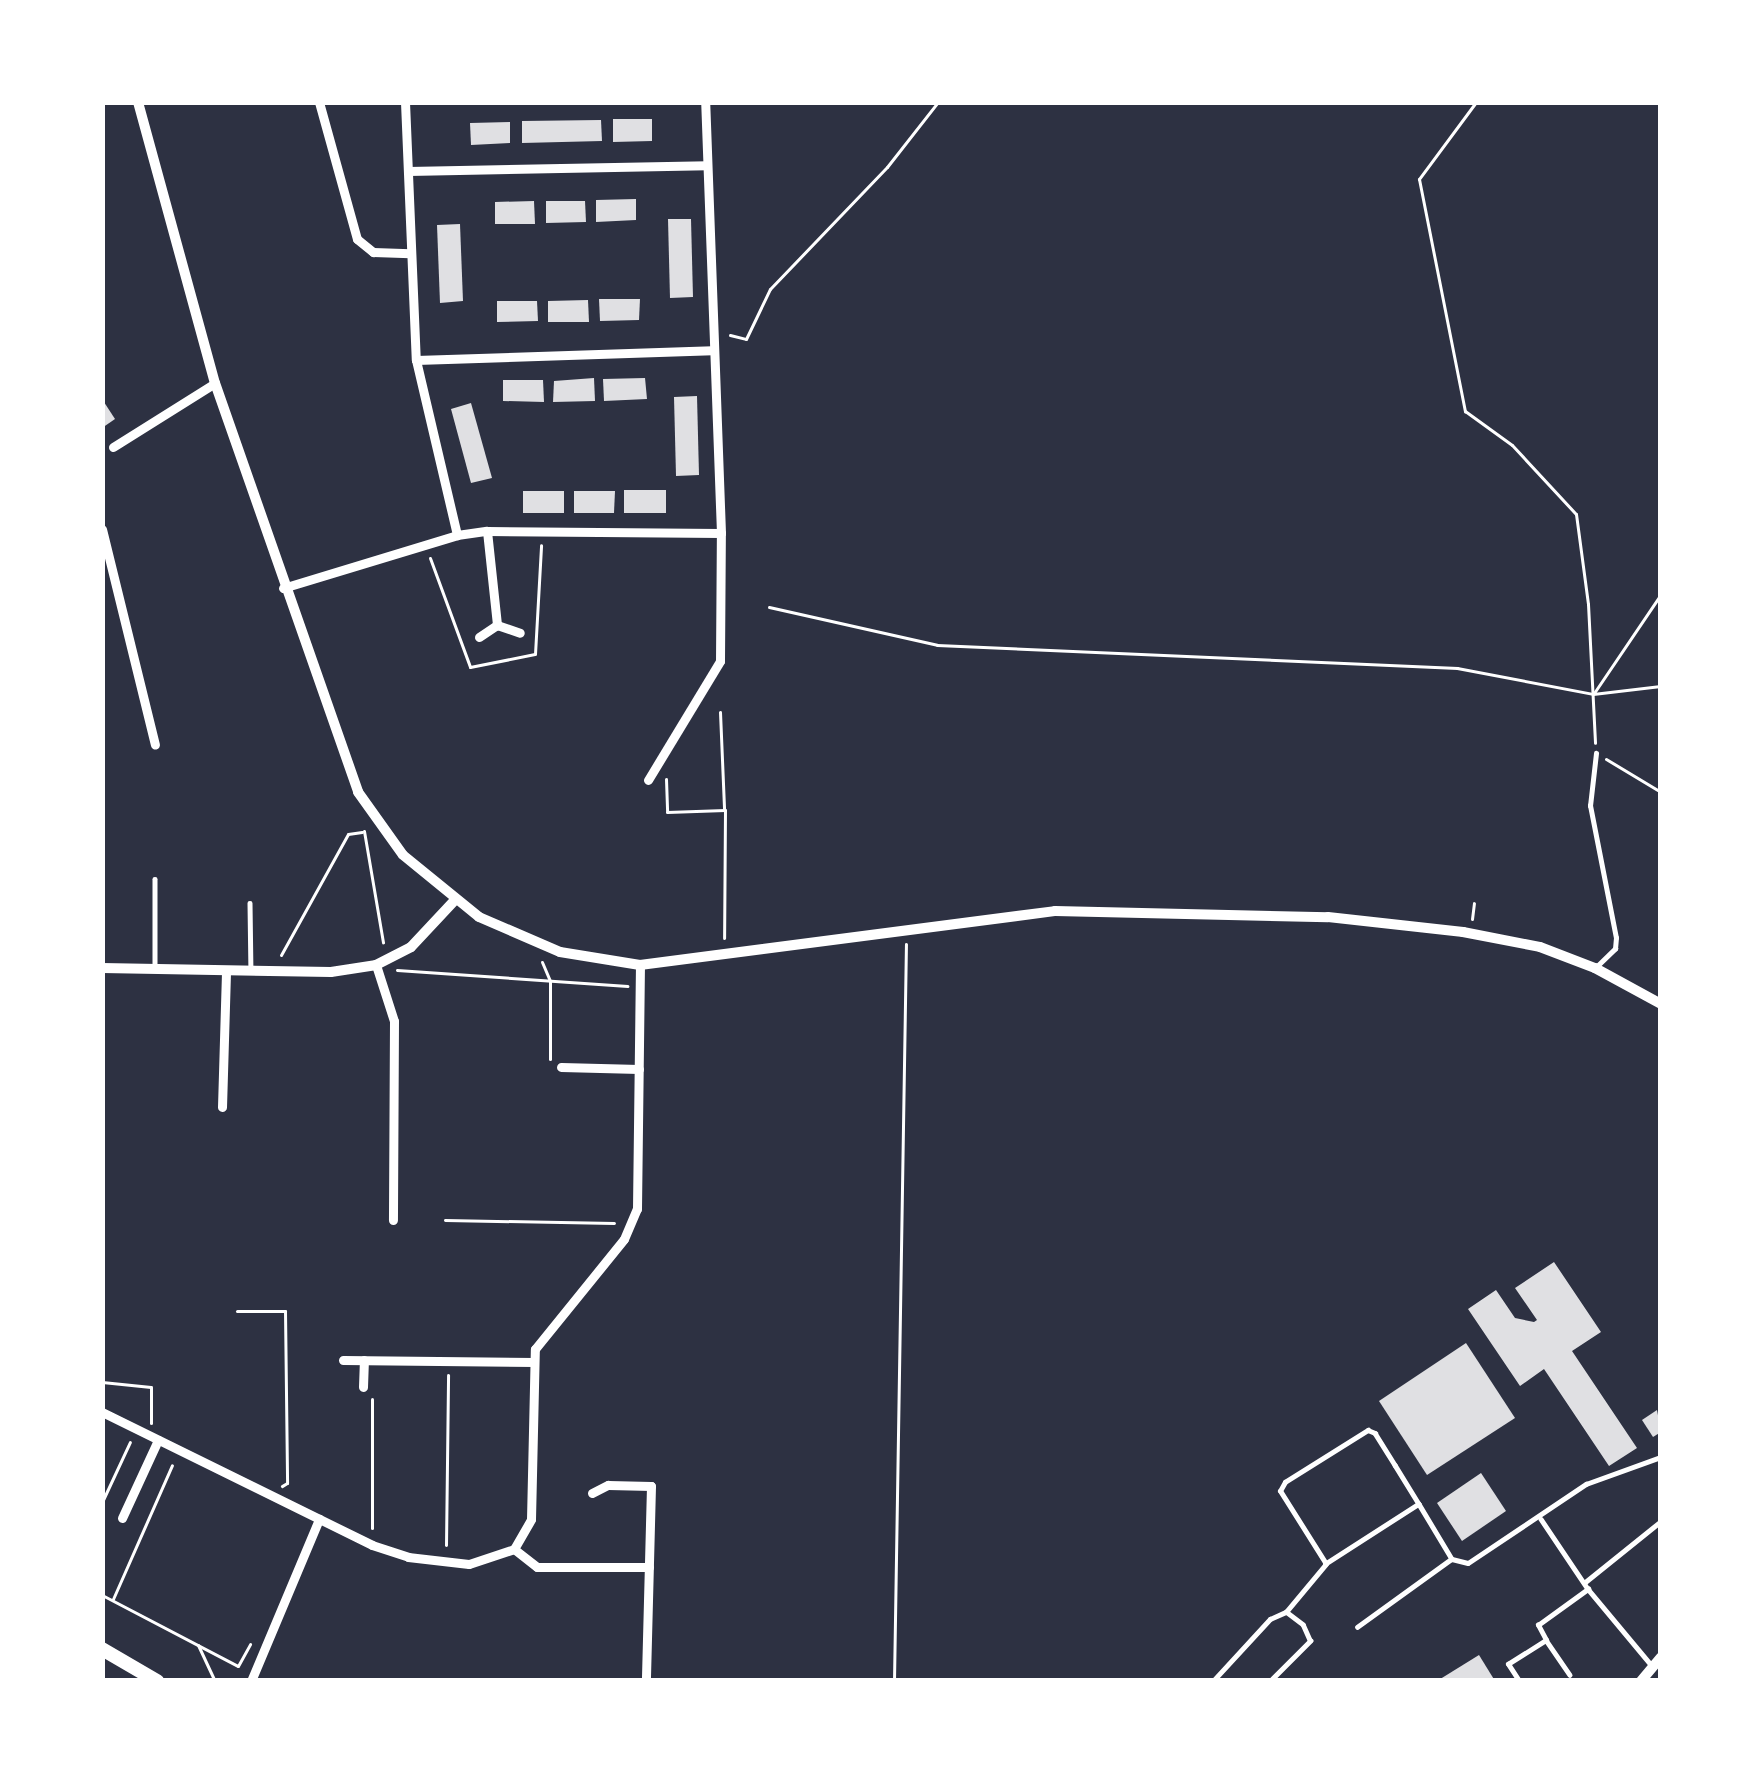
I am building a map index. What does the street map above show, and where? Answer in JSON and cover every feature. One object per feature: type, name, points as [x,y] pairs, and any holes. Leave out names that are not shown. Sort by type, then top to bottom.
[{"type":"highway","points":[[102,1649],[158,1681]]},
{"type":"street","points":[[138,102],[215,383],[358,792],[382,829],[454,901],[534,944],[586,958],[640,964],[723,958],[1055,910],[1265,913],[1463,932],[1540,946],[1595,968],[1661,1004]]},
{"type":"street","points":[[320,102],[356,239],[374,252],[410,253]]},
{"type":"street","points":[[405,102],[416,360],[457,535]]},
{"type":"street","points":[[648,780],[720,661],[721,533],[704,102]]},
{"type":"street","points":[[409,171],[707,165]]},
{"type":"street","points":[[416,360],[712,350]]},
{"type":"street","points":[[112,447],[215,383]]},
{"type":"street","points":[[102,529],[155,745]]},
{"type":"street","points":[[284,589],[487,530],[721,533]]},
{"type":"street","points":[[487,530],[497,626]]},
{"type":"street","points":[[497,626],[520,634]]},
{"type":"street","points":[[479,638],[497,626]]},
{"type":"street","points":[[102,968],[331,972],[381,962],[412,946],[454,901]]},
{"type":"street","points":[[381,962],[394,1021],[393,1220]]},
{"type":"street","points":[[102,1412],[372,1545],[446,1563],[491,1561],[514,1549],[531,1519],[534,1362],[545,1331],[634,1223],[640,964]]},
{"type":"street","points":[[222,1107],[226,971]]},
{"type":"street","points":[[561,1067],[639,1069]]},
{"type":"street","points":[[343,1360],[534,1362]]},
{"type":"street","points":[[363,1388],[364,1360]]},
{"type":"street","points":[[122,1518],[154,1438]]},
{"type":"street","points":[[592,1492],[608,1485],[651,1486],[646,1681]]},
{"type":"street","points":[[251,1681],[319,1519]]},
{"type":"street","points":[[514,1549],[537,1567],[649,1568]]},
{"type":"street","points":[[1641,1681],[1657,1662]]},
{"type":"lane","points":[[1595,968],[1615,950],[1616,938],[1590,806],[1596,753]]},
{"type":"lane","points":[[155,880],[155,968]]},
{"type":"lane","points":[[250,903],[251,971]]},
{"type":"lane","points":[[1326,1564],[1280,1491],[1285,1482],[1368,1430],[1375,1433],[1452,1559]]},
{"type":"lane","points":[[1357,1627],[1452,1559],[1480,1559],[1586,1484],[1661,1457]]},
{"type":"lane","points":[[1213,1681],[1270,1618],[1286,1612],[1326,1564],[1419,1504]]},
{"type":"lane","points":[[1539,1516],[1586,1586],[1657,1662]]},
{"type":"lane","points":[[1570,1675],[1538,1625],[1661,1521]]},
{"type":"lane","points":[[1270,1681],[1310,1641],[1303,1625],[1286,1612]]},
{"type":"lane","points":[[1519,1681],[1508,1664],[1546,1640]]},
{"type":"path","points":[[711,329],[746,339],[770,289],[887,167],[938,102]]},
{"type":"path","points":[[1476,102],[1419,179],[1466,411],[1512,445],[1576,514],[1596,753],[1661,792]]},
{"type":"path","points":[[1593,694],[1661,594]]},
{"type":"path","points":[[769,607],[937,645],[1156,650],[1457,668],[1593,694],[1661,686]]},
{"type":"path","points":[[720,712],[723,958]]},
{"type":"path","points":[[665,751],[667,812],[724,810]]},
{"type":"path","points":[[279,971],[281,956],[348,834],[382,829]]},
{"type":"path","points":[[364,831],[381,962],[396,970],[640,987]]},
{"type":"path","points":[[894,1681],[906,931]]},
{"type":"path","points":[[534,944],[550,981],[550,1069],[561,1067]]},
{"type":"path","points":[[445,1220],[634,1223]]},
{"type":"path","points":[[237,1311],[285,1311],[287,1483],[277,1499]]},
{"type":"path","points":[[446,1563],[448,1361]]},
{"type":"path","points":[[102,1382],[151,1387],[154,1438]]},
{"type":"path","points":[[363,1388],[372,1388],[372,1545]]},
{"type":"path","points":[[102,1502],[136,1430]]},
{"type":"path","points":[[112,1600],[178,1451]]},
{"type":"path","points":[[102,1595],[238,1666],[256,1632]]},
{"type":"path","points":[[198,1645],[215,1681]]},
{"type":"building","points":[[613,119],[652,119],[652,141],[613,142]]},
{"type":"building","points":[[601,120],[602,141],[522,143],[522,121]]},
{"type":"building","points":[[510,122],[510,143],[471,145],[470,123]]},
{"type":"building","points":[[636,199],[636,220],[596,222],[596,200]]},
{"type":"building","points":[[534,201],[535,224],[495,224],[495,202]]},
{"type":"building","points":[[546,201],[585,201],[586,222],[546,223]]},
{"type":"building","points":[[668,219],[691,219],[693,297],[670,298]]},
{"type":"building","points":[[460,224],[463,301],[440,303],[437,225]]},
{"type":"building","points":[[599,299],[640,299],[639,320],[600,321]]},
{"type":"building","points":[[588,300],[589,322],[548,322],[548,301]]},
{"type":"building","points":[[497,301],[537,301],[538,321],[497,322]]},
{"type":"building","points":[[594,378],[595,401],[553,402],[554,381]]},
{"type":"building","points":[[645,378],[647,399],[604,401],[603,379]]},
{"type":"building","points":[[503,380],[543,380],[544,402],[503,401]]},
{"type":"building","points":[[697,396],[699,475],[676,476],[674,397]]},
{"type":"building","points":[[102,399],[115,419],[102,428]]},
{"type":"building","points":[[471,403],[492,478],[471,483],[451,409]]},
{"type":"building","points":[[624,490],[666,490],[666,513],[624,513]]},
{"type":"building","points":[[523,491],[564,491],[564,513],[523,513]]},
{"type":"building","points":[[574,491],[615,491],[614,513],[574,513]]},
{"type":"building","points":[[1554,1262],[1601,1332],[1572,1351],[1637,1448],[1609,1466],[1544,1369],[1520,1386],[1468,1309],[1496,1290],[1515,1318],[1534,1322],[1515,1288]]},
{"type":"building","points":[[1466,1343],[1515,1418],[1427,1475],[1379,1401]]},
{"type":"building","points":[[1657,1410],[1661,1432],[1653,1437],[1642,1420]]},
{"type":"building","points":[[1481,1473],[1506,1511],[1462,1541],[1437,1503]]},
{"type":"building","points":[[1479,1655],[1495,1681],[1437,1681]]}]
